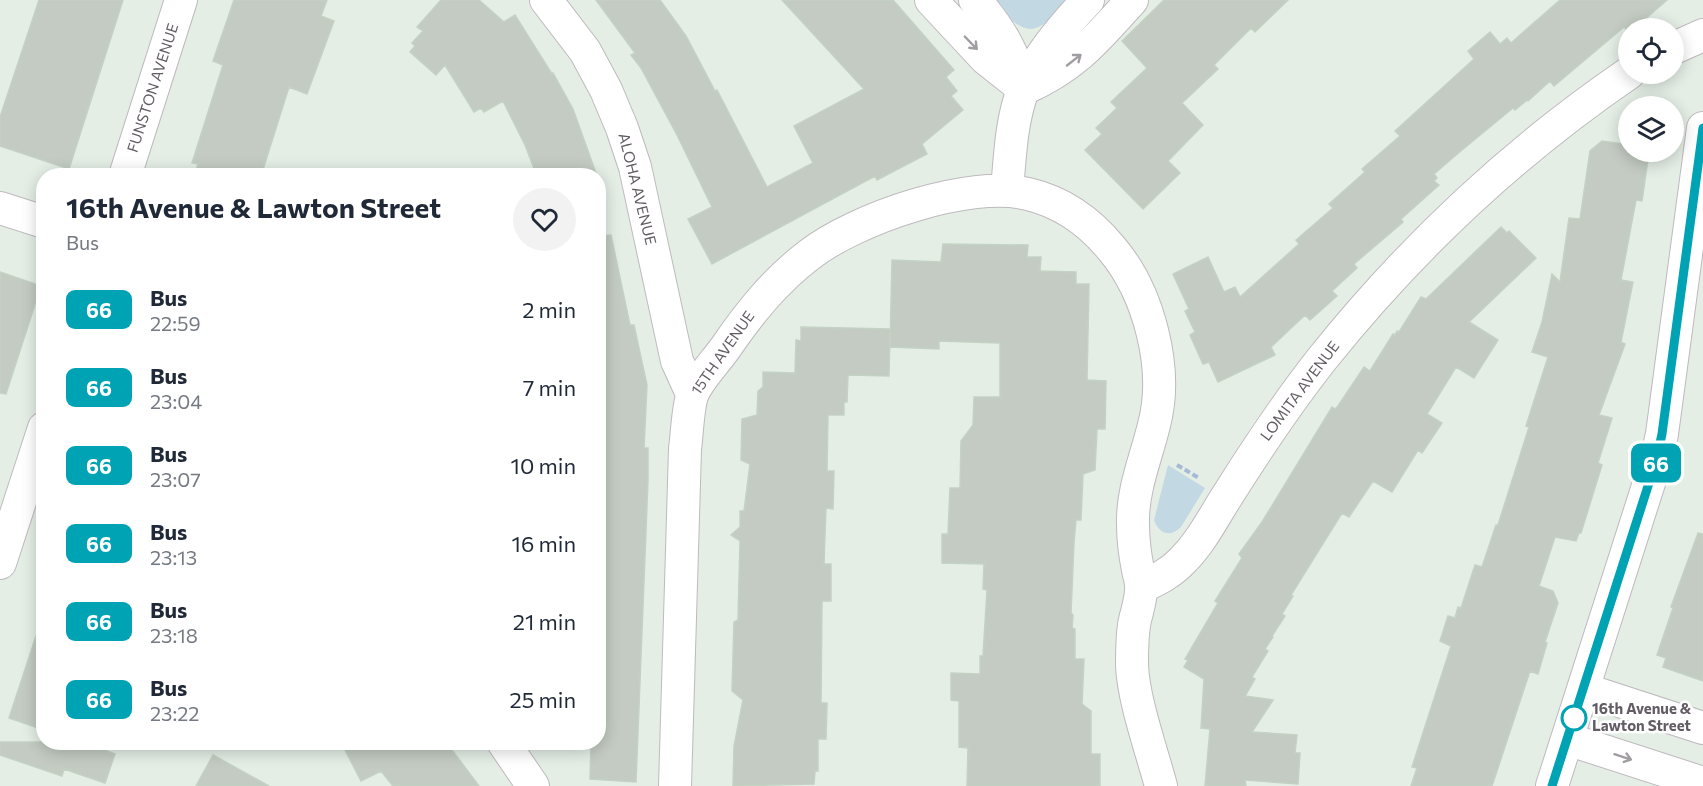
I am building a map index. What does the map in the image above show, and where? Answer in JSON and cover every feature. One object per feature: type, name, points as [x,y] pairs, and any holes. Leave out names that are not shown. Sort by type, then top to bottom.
[{"type":"street","name":"FUNSTON AVENUE","points":[[128,168],[181,0]]},
{"type":"street","name":"ALOHA AVENUE","points":[[546,0],[585,51],[606,90],[622,128],[637,177],[677,361],[692,393]]},
{"type":"street","points":[[931,0],[986,59],[1024,89]]},
{"type":"street","points":[[975,0],[1004,38],[1016,62],[1024,89]]},
{"type":"street","points":[[1088,0],[1054,39],[1024,89],[1013,139],[1007,190],[1027,193],[1052,201],[1075,213],[1113,249],[1128,272],[1148,318],[1155,344],[1159,371],[1159,396],[1155,422],[1134,500],[1134,536],[1142,587],[1133,629],[1132,669],[1161,786]]},
{"type":"street","points":[[1024,89],[1044,80],[1081,55],[1132,0]]},
{"type":"street","points":[[1684,44],[1703,35]]},
{"type":"street","name":"LOMITA AVENUE","points":[[1142,587],[1165,576],[1198,543],[1267,434],[1315,369],[1415,252],[1514,159],[1560,122],[1618,81]]},
{"type":"street","points":[[1552,786],[1648,488],[1662,434],[1703,128]]},
{"type":"street","name":"15TH AVENUE","points":[[675,786],[686,449],[692,393],[764,296],[811,253],[837,236],[896,212],[961,194],[1007,190]]},
{"type":"street","points":[[0,208],[36,219]]},
{"type":"street","points":[[0,563],[36,453]]},
{"type":"street","points":[[1583,689],[1703,728]]},
{"type":"street","points":[[1567,739],[1703,783]]},
{"type":"street","points":[[508,750],[533,786]]},
{"type":"path","points":[[1148,448],[1227,495]]},
{"type":"shaded area","points":[[993,0],[1068,0],[1047,22],[1030,29],[1014,22]]},
{"type":"shaded area","points":[[1168,465],[1205,488],[1181,527],[1173,533],[1165,533],[1159,529],[1154,520]]},
{"type":"building","points":[[39,0],[123,0],[69,168],[0,146],[0,117]]},
{"type":"building","points":[[234,0],[327,0],[321,16],[334,21],[307,94],[289,87],[264,168],[197,168],[198,164],[192,163],[223,65],[213,61]]},
{"type":"building","points":[[441,0],[479,0],[504,22],[515,15],[553,73],[573,109],[594,168],[534,168],[503,101],[484,112],[481,108],[474,112],[445,65],[436,75],[410,52],[415,46],[412,43],[423,31],[417,27]]},
{"type":"building","points":[[596,0],[660,0],[686,36],[715,91],[717,90],[767,187],[813,163],[794,126],[864,89],[782,0],[893,0],[954,70],[946,77],[957,91],[951,96],[963,110],[922,144],[927,154],[877,180],[875,176],[712,264],[688,219],[712,207],[677,135],[641,68],[631,55],[635,53]]},
{"type":"building","points":[[1164,0],[1288,0],[1255,32],[1251,28],[1214,65],[1218,69],[1182,103],[1203,125],[1168,161],[1180,173],[1143,209],[1085,150],[1102,134],[1096,128],[1117,108],[1111,102],[1147,68],[1122,41]]},
{"type":"building","points":[[1560,0],[1667,0],[1646,18],[1618,18],[1618,32],[1554,86],[1550,81],[1528,101],[1515,110],[1513,108],[1462,150],[1434,174],[1437,178],[1434,181],[1439,185],[1401,219],[1403,222],[1354,264],[1357,268],[1332,291],[1337,296],[1310,320],[1305,315],[1271,347],[1275,355],[1218,382],[1209,362],[1203,364],[1190,335],[1195,332],[1185,311],[1189,309],[1173,274],[1208,257],[1224,292],[1235,287],[1240,297],[1299,244],[1296,240],[1333,208],[1329,204],[1365,172],[1362,169],[1400,136],[1395,131],[1474,59],[1468,51],[1490,32],[1500,44],[1507,38],[1511,43]]},
{"type":"building","points":[[1602,141],[1618,143],[1618,162],[1648,162],[1642,201],[1636,200],[1621,280],[1633,282],[1621,342],[1625,344],[1599,415],[1612,418],[1598,463],[1602,465],[1581,533],[1576,541],[1555,537],[1539,586],[1553,591],[1558,603],[1545,642],[1547,643],[1538,674],[1530,671],[1492,786],[1411,786],[1417,768],[1412,767],[1451,646],[1440,641],[1448,616],[1455,618],[1458,607],[1461,608],[1475,565],[1482,567],[1496,525],[1498,525],[1529,427],[1526,426],[1548,357],[1532,352],[1542,322],[1552,274],[1560,282],[1569,218],[1580,219],[1590,151]]},
{"type":"building","points":[[1501,227],[1507,233],[1509,231],[1536,258],[1469,322],[1498,340],[1474,378],[1456,367],[1427,414],[1442,423],[1422,453],[1418,450],[1392,492],[1373,481],[1349,517],[1342,513],[1291,595],[1293,596],[1282,614],[1285,616],[1265,649],[1268,651],[1252,677],[1255,679],[1245,696],[1273,700],[1252,732],[1297,735],[1295,753],[1300,753],[1298,784],[1245,780],[1246,786],[1205,786],[1210,729],[1201,728],[1204,679],[1184,667],[1188,660],[1185,659],[1218,603],[1215,601],[1242,558],[1239,554],[1262,522],[1332,407],[1335,409],[1338,406],[1364,367],[1370,371],[1393,334],[1399,332],[1421,297],[1426,299]]},
{"type":"building","points":[[606,235],[611,235],[630,325],[634,325],[647,385],[644,448],[648,448],[648,480],[636,782],[590,779],[591,750],[606,750]]},
{"type":"building","points":[[943,244],[1028,245],[1027,257],[1041,257],[1040,271],[1076,272],[1076,284],[1089,284],[1087,380],[1106,381],[1105,429],[1097,429],[1095,470],[1083,474],[1081,520],[1076,520],[1074,542],[1071,613],[1073,615],[1072,628],[1075,629],[1075,659],[1084,659],[1082,704],[1091,711],[1091,754],[1100,754],[1100,786],[967,786],[968,748],[959,747],[959,701],[951,700],[951,673],[980,674],[987,590],[983,589],[984,564],[942,563],[942,534],[948,534],[950,488],[960,488],[961,441],[973,425],[974,397],[1000,397],[1000,343],[939,341],[939,349],[890,347],[892,260],[941,262]]},
{"type":"building","points":[[0,272],[36,284],[36,301],[6,394],[0,393]]},
{"type":"building","points":[[801,327],[890,329],[889,376],[848,375],[844,415],[828,415],[827,471],[834,471],[833,509],[826,508],[824,564],[831,564],[831,601],[822,601],[821,703],[827,703],[826,739],[818,739],[818,771],[815,771],[814,784],[733,786],[734,746],[743,700],[732,691],[734,622],[738,620],[740,541],[731,535],[740,527],[740,511],[744,511],[750,464],[741,460],[742,419],[757,415],[758,391],[763,387],[763,372],[795,373],[796,340],[801,341]]},
{"type":"building","points":[[1698,533],[1703,534],[1703,681],[1663,667],[1666,658],[1657,655],[1673,608],[1671,607]]},
{"type":"building","points":[[36,636],[36,727],[9,718]]},
{"type":"building","points":[[0,742],[36,742],[36,750],[104,750],[115,754],[105,783],[64,769],[62,776],[0,755]]},
{"type":"building","points":[[345,750],[452,750],[479,786],[393,786],[381,771],[361,781]]},
{"type":"building","points":[[213,755],[269,786],[196,786]]},
{"type":"bus line","name":"66","points":[[1552,786],[1656,461],[1662,434],[1703,128]]},
{"type":"place","name":"16th Avenue & Lawton Street","points":[[1574,718]]}]
